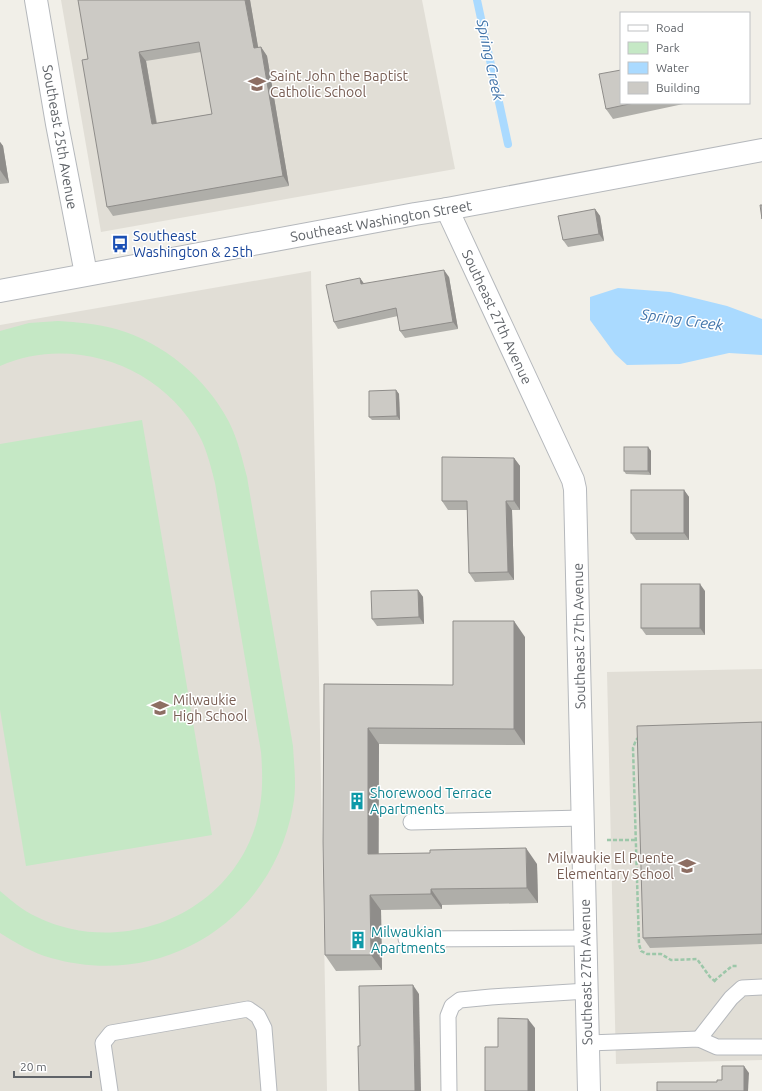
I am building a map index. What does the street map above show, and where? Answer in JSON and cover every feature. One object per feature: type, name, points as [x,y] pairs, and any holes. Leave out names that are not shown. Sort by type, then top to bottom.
[{"type":"street","name":"Southeast 25th Avenue","points":[[36,0],[57,124],[86,274]]},
{"type":"street","name":"Southeast Washington Street","points":[[0,290],[762,150]]},
{"type":"street","name":"Southeast 27th Avenue","points":[[447,209],[570,473],[575,489],[589,1091]]},
{"type":"lane","points":[[411,822],[582,818]]},
{"type":"lane","points":[[406,939],[585,938]]},
{"type":"lane","points":[[699,1039],[731,998],[742,988],[762,987]]},
{"type":"lane","points":[[449,1091],[448,1016],[452,1006],[460,1000],[587,991]]},
{"type":"lane","points":[[110,1091],[103,1042],[111,1033],[248,1009],[258,1016],[264,1028],[269,1091]]},
{"type":"lane","points":[[588,1042],[699,1039],[717,1047],[762,1047]]},
{"type":"path","points":[[640,736],[636,740],[633,748],[638,939],[641,951],[647,954],[661,954],[672,960],[697,959],[710,977],[731,998]]},
{"type":"path","points":[[583,841],[636,840]]},
{"type":"shaded area","name":"Saint John the Baptist Catholic School","points":[[61,0],[422,0],[455,169],[101,232]]},
{"type":"shaded area","name":"Milwaukie High School","points":[[311,271],[327,1091],[0,1091],[0,325]]},
{"type":"shaded area","name":"Milwaukie El Puente Elementary School","points":[[762,669],[762,1060],[616,1064],[607,672]]},
{"type":"green space","points":[[58,321],[116,329],[150,343],[167,353],[182,364],[209,391],[229,422],[237,442],[247,477],[293,746],[295,784],[293,806],[281,847],[262,882],[237,913],[206,937],[172,954],[133,964],[93,965],[51,958],[18,944],[0,933],[0,891],[32,915],[69,929],[103,933],[136,930],[168,920],[197,904],[222,883],[242,856],[256,824],[260,806],[262,779],[261,752],[215,483],[207,453],[200,437],[184,412],[163,391],[140,375],[114,363],[86,356],[57,354],[28,357],[0,366],[0,331],[29,323]]},
{"type":"green space","points":[[142,420],[212,835],[26,866],[0,710],[0,444]]},
{"type":"water","points":[[618,288],[670,292],[727,306],[762,319],[762,355],[729,353],[680,364],[627,365],[615,354],[590,320],[590,297]]},
{"type":"building","points":[[78,0],[245,0],[254,48],[261,47],[283,176],[107,207],[82,60],[88,59]],"holes":[[[199,42],[212,114],[152,124],[139,52]]]},
{"type":"building","points":[[620,70],[620,104],[629,104],[606,109],[599,74]]},
{"type":"building","points":[[760,205],[762,205],[762,219]]},
{"type":"building","points":[[595,209],[599,234],[563,240],[558,216]]},
{"type":"building","points":[[444,270],[453,322],[400,331],[396,308],[334,322],[326,285],[360,278],[361,284]]},
{"type":"building","points":[[396,390],[397,416],[369,417],[369,391]]},
{"type":"building","points":[[624,447],[648,447],[648,471],[624,471]]},
{"type":"building","points":[[442,457],[514,458],[514,501],[506,501],[508,572],[469,573],[467,501],[442,501]]},
{"type":"building","points":[[631,490],[684,490],[684,533],[631,533]]},
{"type":"building","points":[[641,584],[700,584],[700,628],[641,628]]},
{"type":"building","points":[[418,590],[419,617],[372,619],[371,591]]},
{"type":"building","points":[[453,621],[514,621],[514,729],[368,728],[368,854],[430,853],[430,850],[526,848],[527,888],[431,889],[431,894],[370,895],[371,955],[325,955],[323,842],[324,684],[453,685]]},
{"type":"building","points":[[762,722],[762,934],[643,938],[637,726]]},
{"type":"building","points":[[413,985],[415,1091],[359,1091],[359,986]]},
{"type":"building","points":[[498,1018],[528,1019],[528,1091],[485,1091],[485,1047],[498,1047]]},
{"type":"building","points":[[722,1066],[744,1066],[744,1091],[657,1091],[657,1082],[717,1082],[717,1080],[722,1080]]},
{"type":"waterway","name":"Spring Creek","points":[[477,0],[508,144]]},
{"type":"place","name":"Saint John the Baptist Catholic School","points":[[257,84]]},
{"type":"place","name":"Southeast Washington & 25th","points":[[120,244]]},
{"type":"place","name":"Milwaukie High School","points":[[160,708]]},
{"type":"place","name":"Shorewood Terrace Apartments","points":[[357,801]]},
{"type":"place","name":"Milwaukie El Puente Elementary School","points":[[687,866]]},
{"type":"place","name":"Milwaukian Apartments","points":[[358,940]]}]
